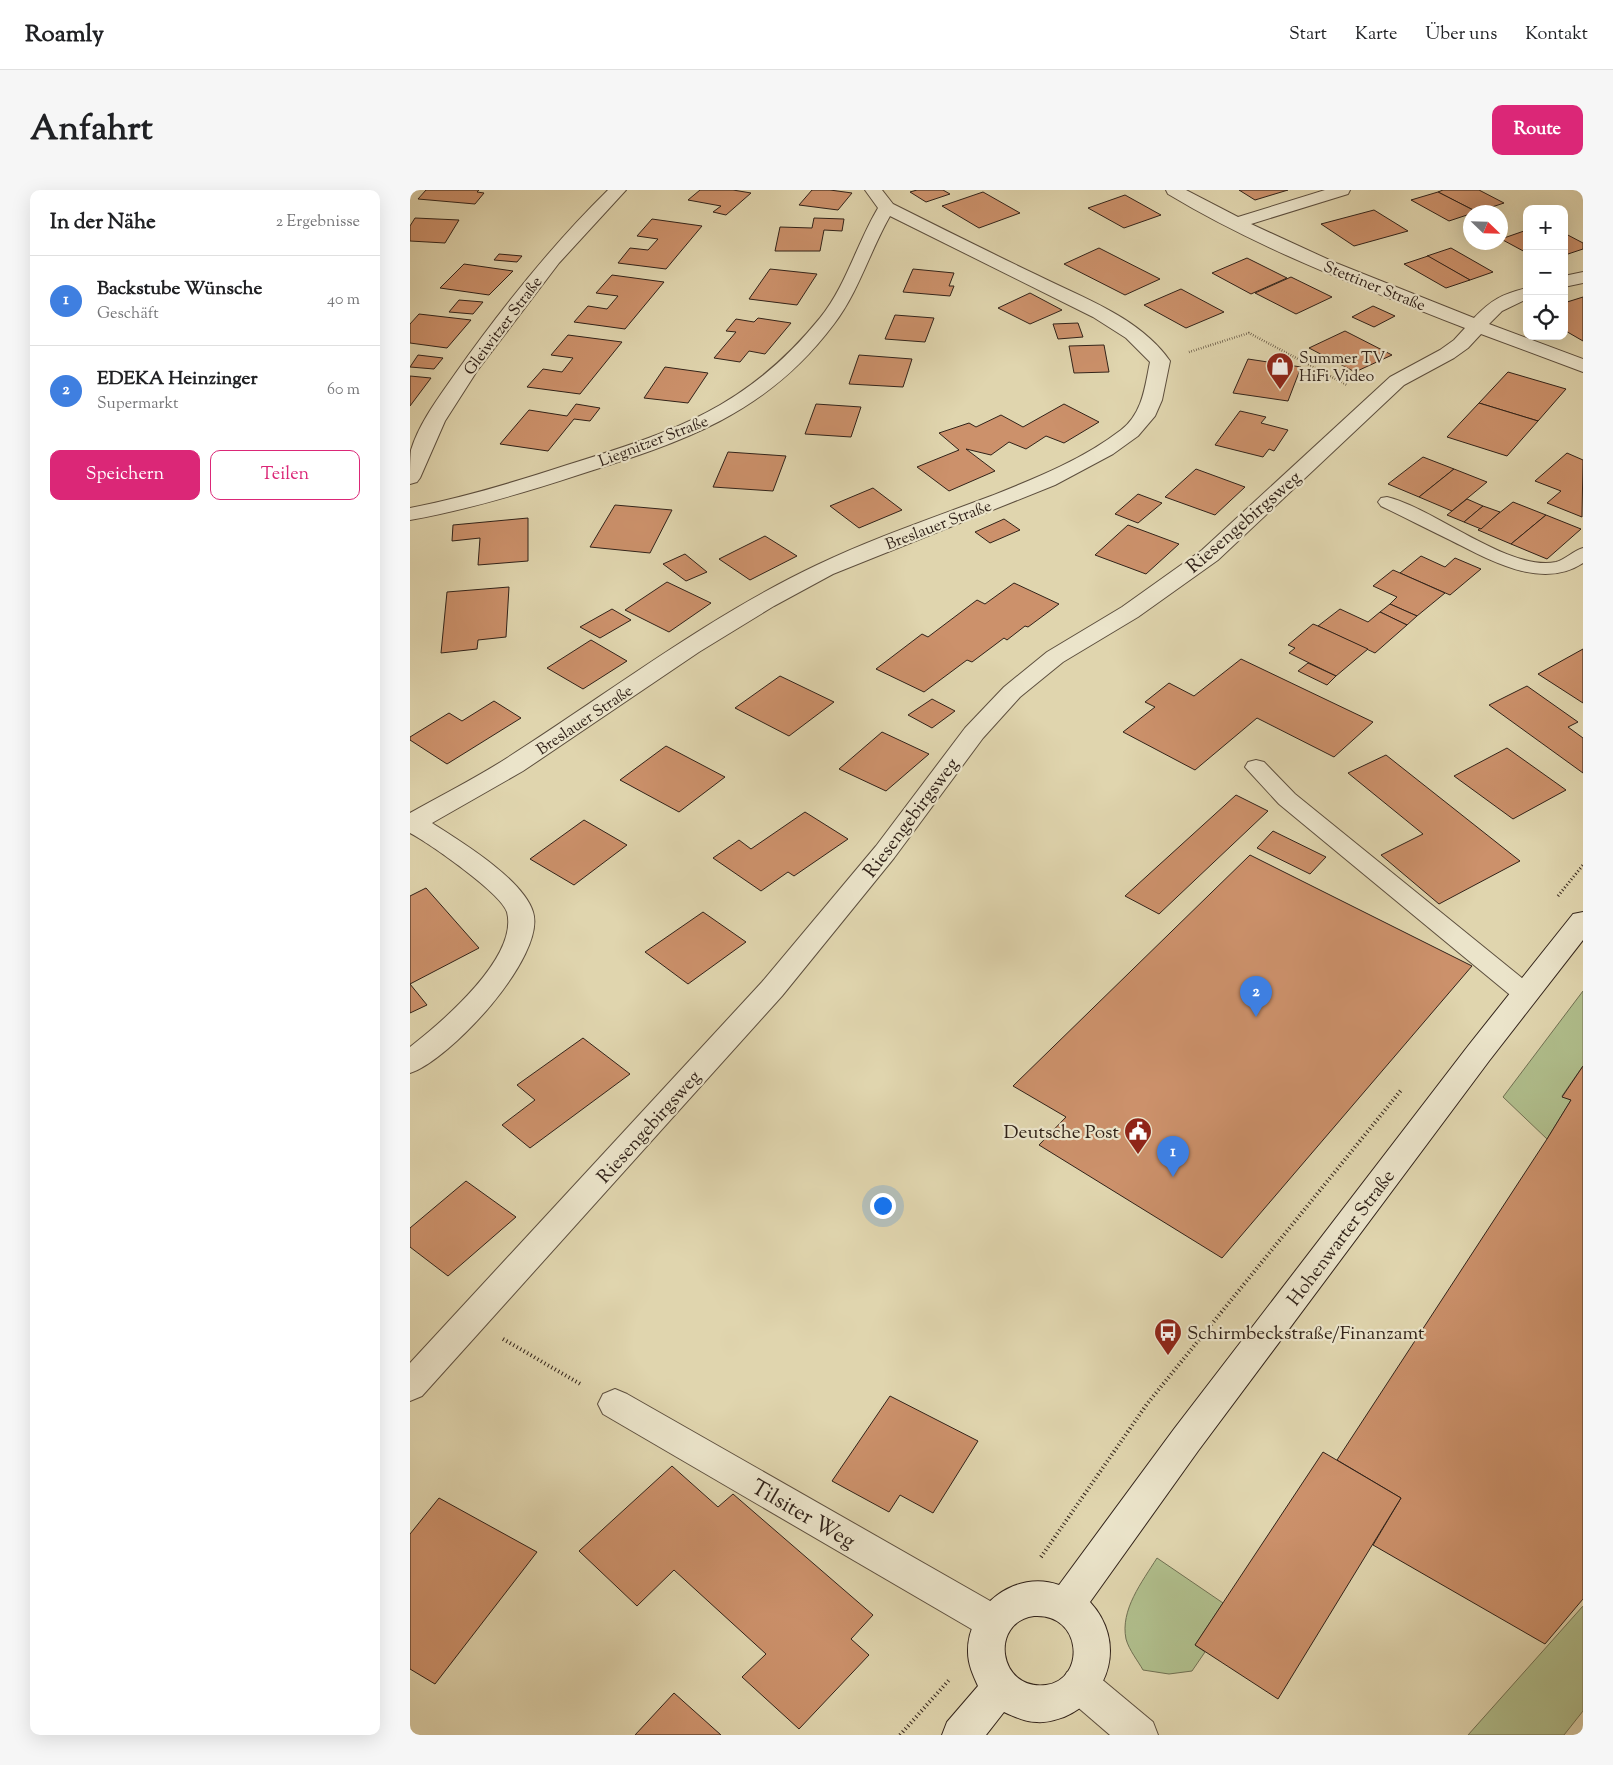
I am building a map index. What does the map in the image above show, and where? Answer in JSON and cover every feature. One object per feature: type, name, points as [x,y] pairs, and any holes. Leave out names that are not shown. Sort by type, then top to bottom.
[{"type":"street","name":"Gleiwitzer Straße","points":[[410,478],[424,440],[469,367],[551,261],[618,190]]},
{"type":"street","points":[[873,190],[887,208],[1114,321],[1148,346],[1160,361]]},
{"type":"street","name":"Stettiner Straße","points":[[1174,190],[1236,223],[1344,274],[1583,366]]},
{"type":"street","points":[[1236,223],[1342,190]]},
{"type":"street","name":"Liegnitzer Straße","points":[[410,514],[511,489],[614,457],[678,434],[747,398],[783,370],[828,320],[844,296],[874,227],[887,208]]},
{"type":"street","points":[[1568,281],[1583,277]]},
{"type":"street","name":"Riesengebirgsweg","points":[[410,1386],[772,989],[886,852],[974,733],[1012,692],[1055,657],[1130,612],[1210,555],[1397,381],[1461,344],[1495,307],[1512,298],[1523,295]]},
{"type":"street","name":"Breslauer Straße","points":[[411,823],[514,766],[691,647],[766,601],[825,569],[888,542],[1048,481],[1106,450],[1131,432],[1146,416],[1152,400],[1160,361]]},
{"type":"street","points":[[410,1062],[465,1016],[487,991],[512,957],[521,925],[521,912],[505,891],[483,873],[411,823]]},
{"type":"street","name":"Hohenwarter Straße","points":[[1066,1606],[1109,1544],[1524,993],[1583,921]]},
{"type":"street","name":"Tilsiter Weg","points":[[615,1404],[995,1623]]},
{"type":"street","points":[[1036,1598],[1066,1606],[1085,1624],[1092,1644],[1090,1667],[1080,1685],[1058,1699],[1040,1703],[1028,1702],[1017,1698],[1001,1687],[988,1667],[984,1648],[995,1623],[1014,1604],[1036,1598]]},
{"type":"street","points":[[1080,1685],[1139,1735]]},
{"type":"street","points":[[961,1735],[1001,1687]]},
{"type":"lane","points":[[1387,502],[1505,560],[1526,567],[1553,569],[1576,561],[1583,554]]},
{"type":"lane","points":[[1256,767],[1294,805],[1524,993]]},
{"type":"path","points":[[1160,361],[1249,333],[1375,400]]},
{"type":"path","points":[[1551,904],[1583,865]]},
{"type":"path","points":[[900,1735],[995,1623],[1147,1404],[1408,1081]]},
{"type":"path","points":[[470,1320],[578,1382]]},
{"type":"green space","points":[[1583,991],[1583,1066],[1562,1096],[1571,1100],[1547,1139],[1503,1097]]},
{"type":"green space","points":[[1157,1558],[1223,1603],[1195,1645],[1205,1652],[1192,1671],[1169,1674],[1143,1670],[1127,1643],[1125,1628],[1129,1607]]},
{"type":"green space","points":[[1583,1606],[1583,1711],[1564,1735],[1468,1735]]},
{"type":"building","points":[[426,190],[479,190],[477,192],[484,193],[475,204],[418,199]]},
{"type":"building","points":[[700,190],[733,190],[751,193],[726,215],[713,212],[721,206],[688,200]]},
{"type":"building","points":[[812,190],[852,193],[838,210],[799,205]]},
{"type":"building","points":[[917,190],[943,190],[950,194],[926,202],[910,192]]},
{"type":"building","points":[[1239,190],[1288,190],[1255,200]]},
{"type":"building","points":[[1443,190],[1479,190],[1504,203],[1498,205],[1463,205],[1438,192]]},
{"type":"building","points":[[983,192],[1020,213],[979,228],[942,206]]},
{"type":"building","points":[[1438,192],[1463,205],[1463,216],[1449,221],[1411,200]]},
{"type":"building","points":[[1125,195],[1161,215],[1124,228],[1088,208]]},
{"type":"building","points":[[1374,210],[1408,231],[1354,246],[1321,224]]},
{"type":"building","points":[[415,218],[459,220],[445,243],[410,241],[410,226]]},
{"type":"building","points":[[814,218],[844,219],[842,231],[824,230],[820,251],[775,251],[780,227],[812,228]]},
{"type":"building","points":[[652,219],[702,226],[666,269],[618,263],[630,248],[648,250],[658,239],[637,236]]},
{"type":"building","points":[[1523,231],[1523,251],[1508,243],[1508,237]]},
{"type":"building","points":[[1568,235],[1583,243],[1583,249],[1568,254]]},
{"type":"building","points":[[1099,248],[1160,279],[1125,295],[1064,264]]},
{"type":"building","points":[[1451,248],[1493,272],[1470,280],[1427,256]]},
{"type":"building","points":[[499,254],[522,256],[517,262],[494,260]]},
{"type":"building","points":[[1428,256],[1470,280],[1446,288],[1404,264]]},
{"type":"building","points":[[1247,258],[1287,278],[1251,294],[1212,273]]},
{"type":"building","points":[[464,264],[513,271],[489,295],[440,288]]},
{"type":"building","points":[[770,269],[817,274],[797,305],[749,299]]},
{"type":"building","points":[[913,269],[954,273],[949,286],[954,286],[950,296],[903,292]]},
{"type":"building","points":[[612,275],[664,282],[625,329],[574,322],[588,306],[607,309],[618,296],[596,293]]},
{"type":"building","points":[[1291,277],[1332,297],[1296,314],[1255,293]]},
{"type":"building","points":[[1181,289],[1224,312],[1186,328],[1144,305]]},
{"type":"building","points":[[1030,293],[1062,310],[1030,324],[998,308]]},
{"type":"building","points":[[1583,297],[1583,341],[1568,332],[1568,302]]},
{"type":"building","points":[[459,300],[483,302],[473,314],[449,312]]},
{"type":"building","points":[[1373,306],[1395,316],[1374,327],[1352,317]]},
{"type":"building","points":[[419,314],[471,320],[447,348],[410,343],[410,324]]},
{"type":"building","points":[[895,315],[934,318],[925,342],[885,339]]},
{"type":"building","points":[[758,318],[791,323],[765,354],[749,351],[740,362],[714,358],[736,332],[726,331],[736,319],[754,322]]},
{"type":"building","points":[[1078,323],[1083,337],[1058,339],[1053,324]]},
{"type":"building","points":[[1345,331],[1392,355],[1355,372],[1309,348]]},
{"type":"building","points":[[568,335],[622,342],[580,394],[527,387],[543,369],[562,372],[573,358],[551,355]]},
{"type":"building","points":[[1104,345],[1109,372],[1074,373],[1069,346]]},
{"type":"building","points":[[418,355],[443,358],[434,369],[410,367]]},
{"type":"building","points":[[859,355],[912,359],[903,387],[849,384]]},
{"type":"building","points":[[1248,359],[1301,367],[1288,401],[1233,393]]},
{"type":"building","points":[[665,367],[708,373],[688,403],[644,398]]},
{"type":"building","points":[[1508,372],[1566,389],[1538,421],[1479,403]]},
{"type":"building","points":[[410,376],[431,378],[410,406]]},
{"type":"building","points":[[1479,403],[1538,421],[1507,456],[1447,437]]},
{"type":"building","points":[[576,404],[600,408],[590,421],[574,419],[548,451],[500,444],[529,410],[567,416]]},
{"type":"building","points":[[816,404],[861,407],[851,437],[805,434]]},
{"type":"building","points":[[1064,404],[1099,422],[1064,443],[1046,436],[1026,449],[1009,442],[991,455],[966,449],[995,471],[949,491],[917,467],[959,450],[939,433],[969,423],[976,427],[1001,415],[1023,427]]},
{"type":"building","points":[[1240,411],[1266,417],[1261,423],[1288,430],[1274,451],[1269,449],[1263,457],[1215,445]]},
{"type":"building","points":[[728,452],[786,456],[773,491],[713,487]]},
{"type":"building","points":[[1567,453],[1583,460],[1582,517],[1547,503],[1561,491],[1535,481]]},
{"type":"building","points":[[1423,457],[1454,469],[1419,497],[1388,484]]},
{"type":"building","points":[[1196,469],[1245,487],[1215,515],[1165,497]]},
{"type":"building","points":[[1454,469],[1487,482],[1452,511],[1419,497]]},
{"type":"building","points":[[873,488],[902,510],[859,528],[830,506]]},
{"type":"building","points":[[1138,494],[1162,503],[1138,523],[1115,514]]},
{"type":"building","points":[[1467,499],[1483,506],[1464,522],[1447,515]]},
{"type":"building","points":[[1513,502],[1546,515],[1511,544],[1478,530]]},
{"type":"building","points":[[615,505],[672,510],[650,553],[590,547]]},
{"type":"building","points":[[1483,506],[1500,512],[1481,529],[1464,522]]},
{"type":"building","points":[[1546,515],[1581,529],[1547,559],[1511,544]]},
{"type":"building","points":[[528,518],[528,561],[478,565],[480,538],[452,541],[453,525]]},
{"type":"building","points":[[1004,519],[1020,530],[990,543],[975,532]]},
{"type":"building","points":[[1128,525],[1179,544],[1146,574],[1095,555]]},
{"type":"building","points":[[765,536],[797,556],[750,580],[719,559]]},
{"type":"building","points":[[685,554],[707,572],[686,581],[663,564]]},
{"type":"building","points":[[1421,556],[1445,567],[1455,558],[1481,569],[1450,595],[1400,573]]},
{"type":"building","points":[[1393,570],[1445,593],[1417,616],[1390,604],[1397,597],[1373,586]]},
{"type":"building","points":[[667,582],[711,603],[669,632],[625,610]]},
{"type":"building","points":[[1014,583],[1059,604],[1007,640],[1004,638],[972,662],[967,660],[924,692],[876,669],[922,634],[928,637],[977,600],[985,604]]},
{"type":"building","points":[[509,587],[506,637],[478,640],[477,649],[441,653],[447,592]]},
{"type":"building","points":[[1390,604],[1417,616],[1407,625],[1380,612]]},
{"type":"building","points":[[612,609],[631,620],[600,638],[580,627]]},
{"type":"building","points":[[1340,609],[1368,622],[1380,612],[1407,625],[1375,653],[1318,626]]},
{"type":"building","points":[[1313,624],[1368,649],[1336,676],[1289,653],[1295,648],[1288,645]]},
{"type":"building","points":[[591,640],[627,661],[583,689],[547,668]]},
{"type":"building","points":[[1583,649],[1583,703],[1538,674]]},
{"type":"building","points":[[1241,659],[1373,722],[1334,757],[1257,718],[1195,770],[1123,732],[1155,707],[1145,702],[1169,683],[1194,696]]},
{"type":"building","points":[[1308,663],[1336,676],[1327,685],[1298,671]]},
{"type":"building","points":[[780,676],[834,702],[789,736],[735,708]]},
{"type":"building","points":[[1527,686],[1578,722],[1568,727],[1583,738],[1583,773],[1489,705]]},
{"type":"building","points":[[932,699],[955,711],[932,728],[908,715]]},
{"type":"building","points":[[494,701],[521,718],[447,764],[410,740],[410,737],[449,713],[462,721]]},
{"type":"building","points":[[882,732],[929,754],[886,791],[839,769]]},
{"type":"building","points":[[666,746],[725,777],[679,812],[620,780]]},
{"type":"building","points":[[1507,748],[1566,790],[1513,819],[1454,776]]},
{"type":"building","points":[[1386,755],[1520,861],[1439,904],[1381,855],[1423,834],[1348,773]]},
{"type":"building","points":[[1236,795],[1268,811],[1159,914],[1125,896]]},
{"type":"building","points":[[805,812],[848,839],[794,876],[788,872],[761,891],[713,858],[739,840],[751,849]]},
{"type":"building","points":[[584,820],[627,845],[574,885],[530,859]]},
{"type":"building","points":[[1273,831],[1326,857],[1310,874],[1257,848]]},
{"type":"building","points":[[1250,855],[1472,966],[1222,1258],[1039,1145],[1066,1117],[1013,1086]]},
{"type":"building","points":[[426,888],[479,948],[410,984],[410,896]]},
{"type":"building","points":[[703,912],[746,942],[688,984],[645,952]]},
{"type":"building","points":[[410,984],[427,1005],[410,1013]]},
{"type":"building","points":[[583,1038],[630,1074],[530,1148],[502,1125],[535,1100],[517,1085]]},
{"type":"building","points":[[1583,1066],[1583,1599],[1545,1644],[1373,1545],[1401,1498],[1337,1460],[1547,1139],[1571,1100],[1562,1097]]},
{"type":"building","points":[[466,1181],[516,1217],[448,1276],[410,1247],[410,1228]]},
{"type":"building","points":[[890,1396],[978,1441],[933,1513],[900,1495],[889,1512],[832,1481]]},
{"type":"building","points":[[1323,1452],[1401,1498],[1278,1699],[1195,1645]]},
{"type":"building","points":[[672,1466],[718,1507],[733,1494],[873,1615],[851,1639],[869,1655],[799,1729],[742,1677],[766,1654],[674,1570],[637,1606],[579,1551]]},
{"type":"building","points":[[439,1498],[537,1552],[435,1684],[410,1669],[410,1534]]},
{"type":"building","points":[[674,1693],[721,1735],[635,1735]]},
{"type":"place","name":"Summer TV HiFi Video","points":[[1280,390]]},
{"type":"place","name":"EDEKA Heinzinger","points":[[1256,1017]]},
{"type":"place","name":"Deutsche Post","points":[[1138,1155]]},
{"type":"place","name":"Backstube Wünsche","points":[[1173,1177]]},
{"type":"place","name":"Schirmbeckstraße/Finanzamt","points":[[1168,1356]]}]
